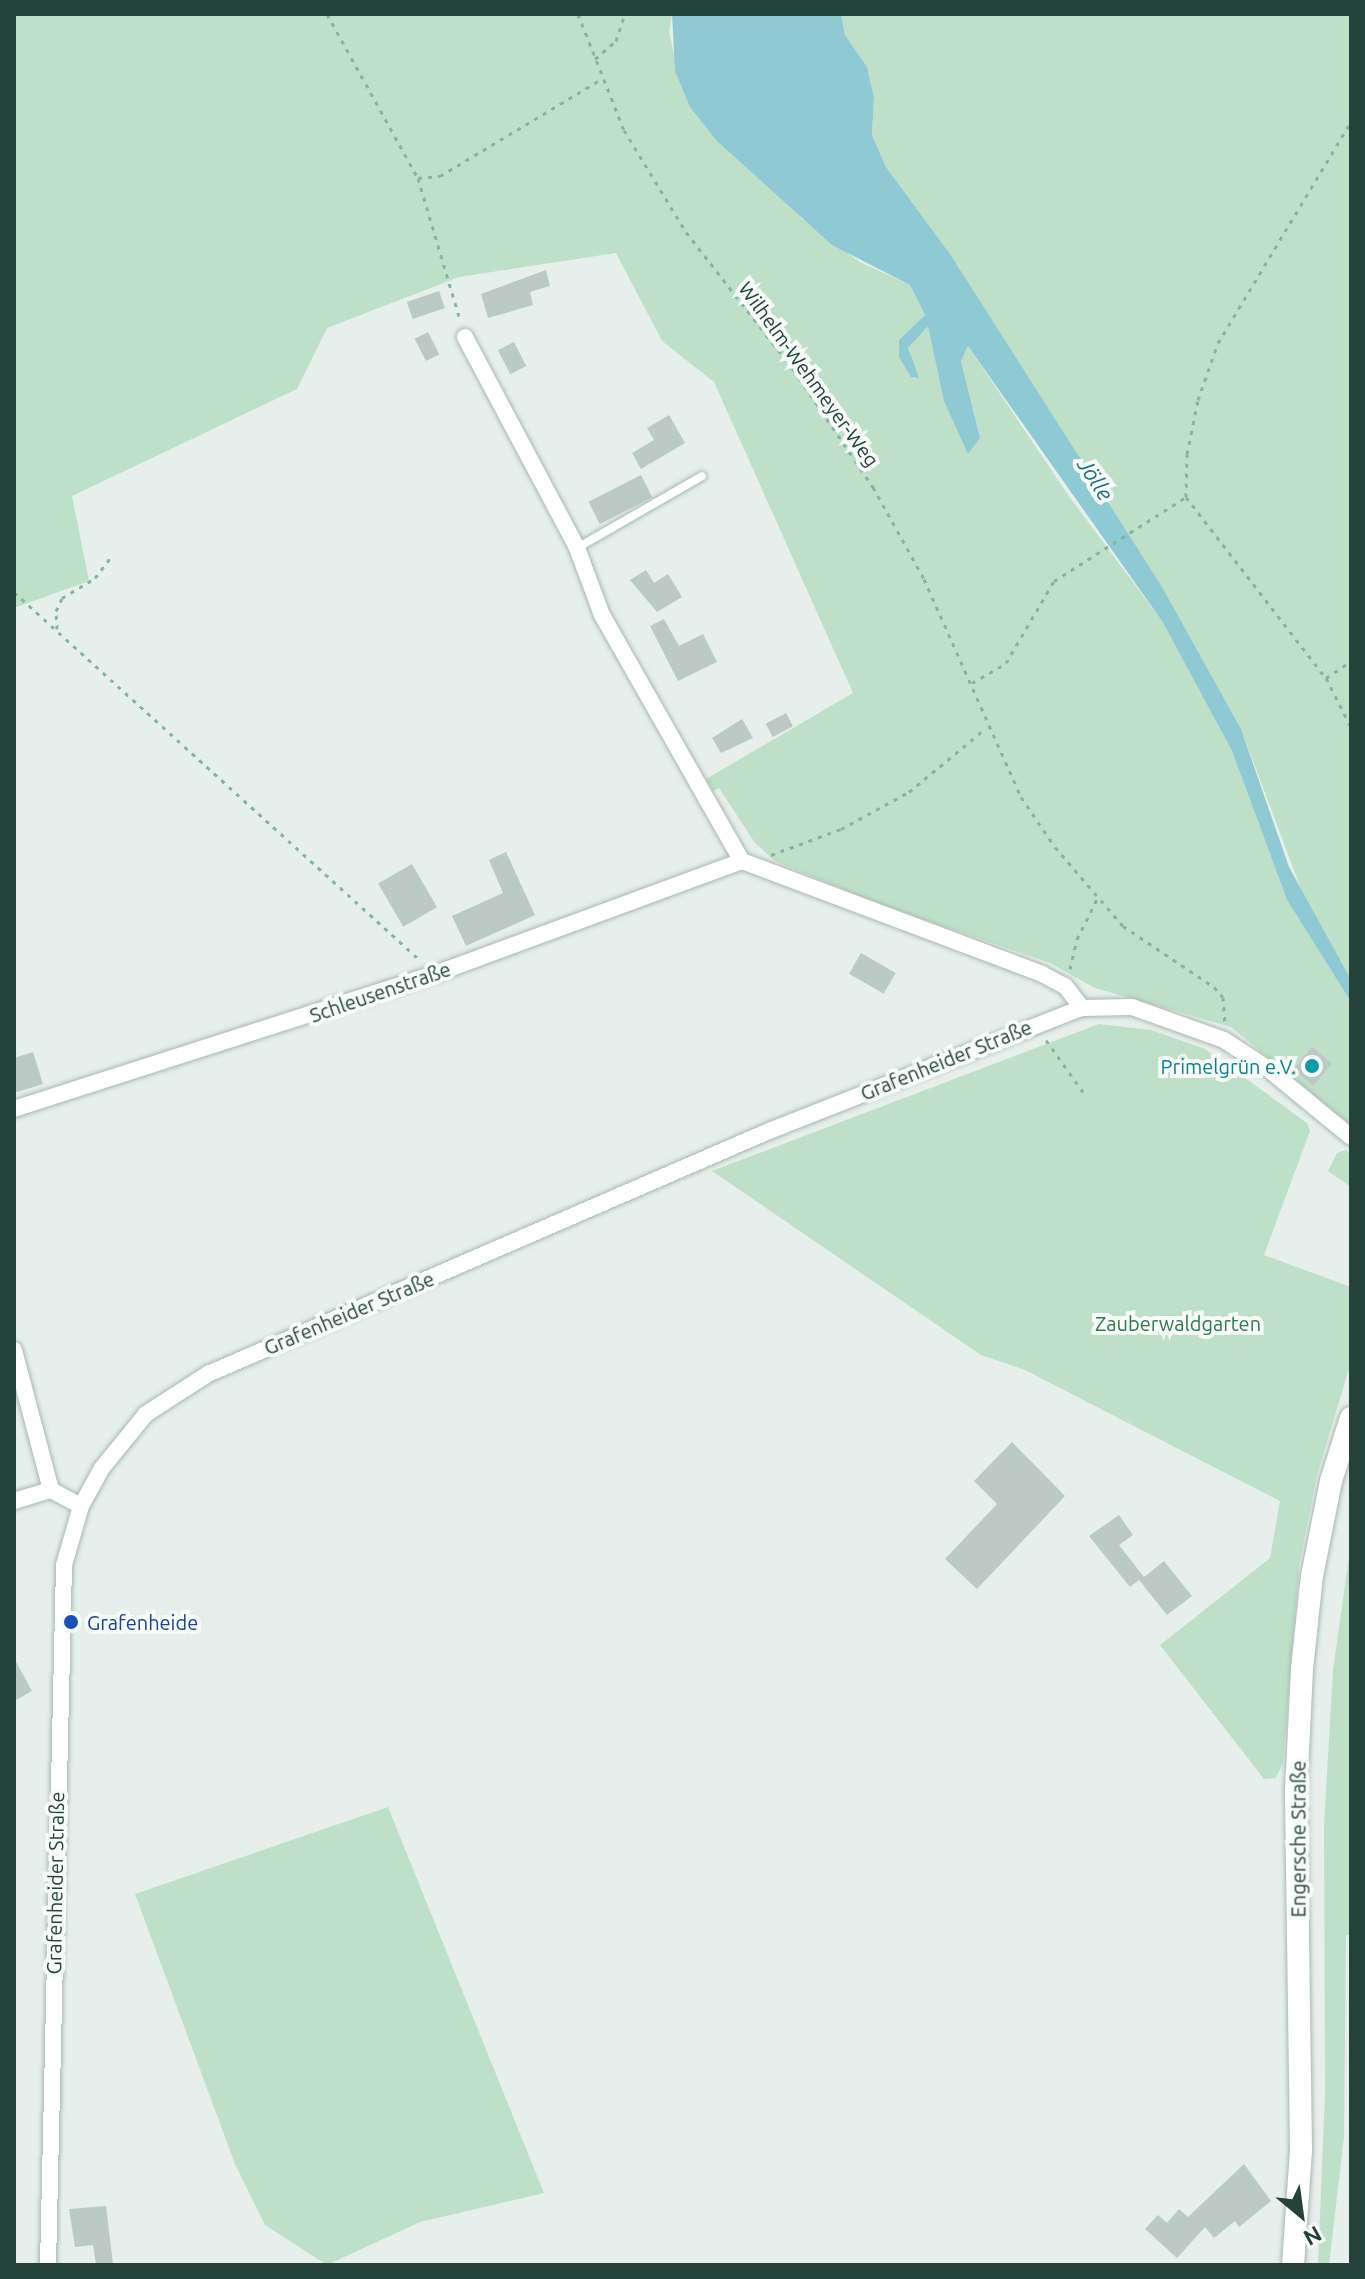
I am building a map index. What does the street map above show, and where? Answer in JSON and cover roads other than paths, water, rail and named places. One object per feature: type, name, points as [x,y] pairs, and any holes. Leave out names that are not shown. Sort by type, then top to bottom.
[{"type":"main road","name":"Engersche Straße","points":[[1293,2265],[1301,2150],[1296,1792],[1302,1669],[1312,1576],[1331,1481],[1351,1418]]},
{"type":"street","points":[[465,337],[577,548],[602,615],[742,861],[1065,986],[1082,1008]]},
{"type":"street","name":"Schleusenstraße","points":[[14,1109],[435,974],[742,861]]},
{"type":"street","name":"Grafenheider Straße","points":[[48,2265],[60,1613],[64,1565],[81,1506],[102,1468],[146,1414],[208,1374],[769,1131],[1082,1008],[1132,1007],[1224,1040],[1278,1076],[1351,1137]]},
{"type":"street","points":[[14,1350],[51,1490]]},
{"type":"street","points":[[14,1501],[51,1490],[81,1506]]},
{"type":"lane","points":[[577,548],[702,476]]},
{"type":"water","points":[[672,14],[841,14],[845,35],[867,67],[874,97],[872,135],[886,167],[950,254],[1162,587],[1241,729],[1289,867],[1351,980],[1351,1002],[1287,900],[1232,751],[1162,621],[968,346],[961,361],[980,438],[968,454],[944,401],[928,326],[908,348],[919,378],[911,377],[899,357],[899,340],[925,315],[910,285],[832,245],[717,141],[690,107],[675,71]]},
{"type":"place","name":"Primelgrün e.V.","points":[[1312,1066]]},
{"type":"place","name":"Grafenheide","points":[[71,1622]]},
{"type":"water label","name":"Jölle","points":[[1096,479]]},
{"type":"park label","name":"Zauberwaldgarten","points":[[1178,1323]]}]
